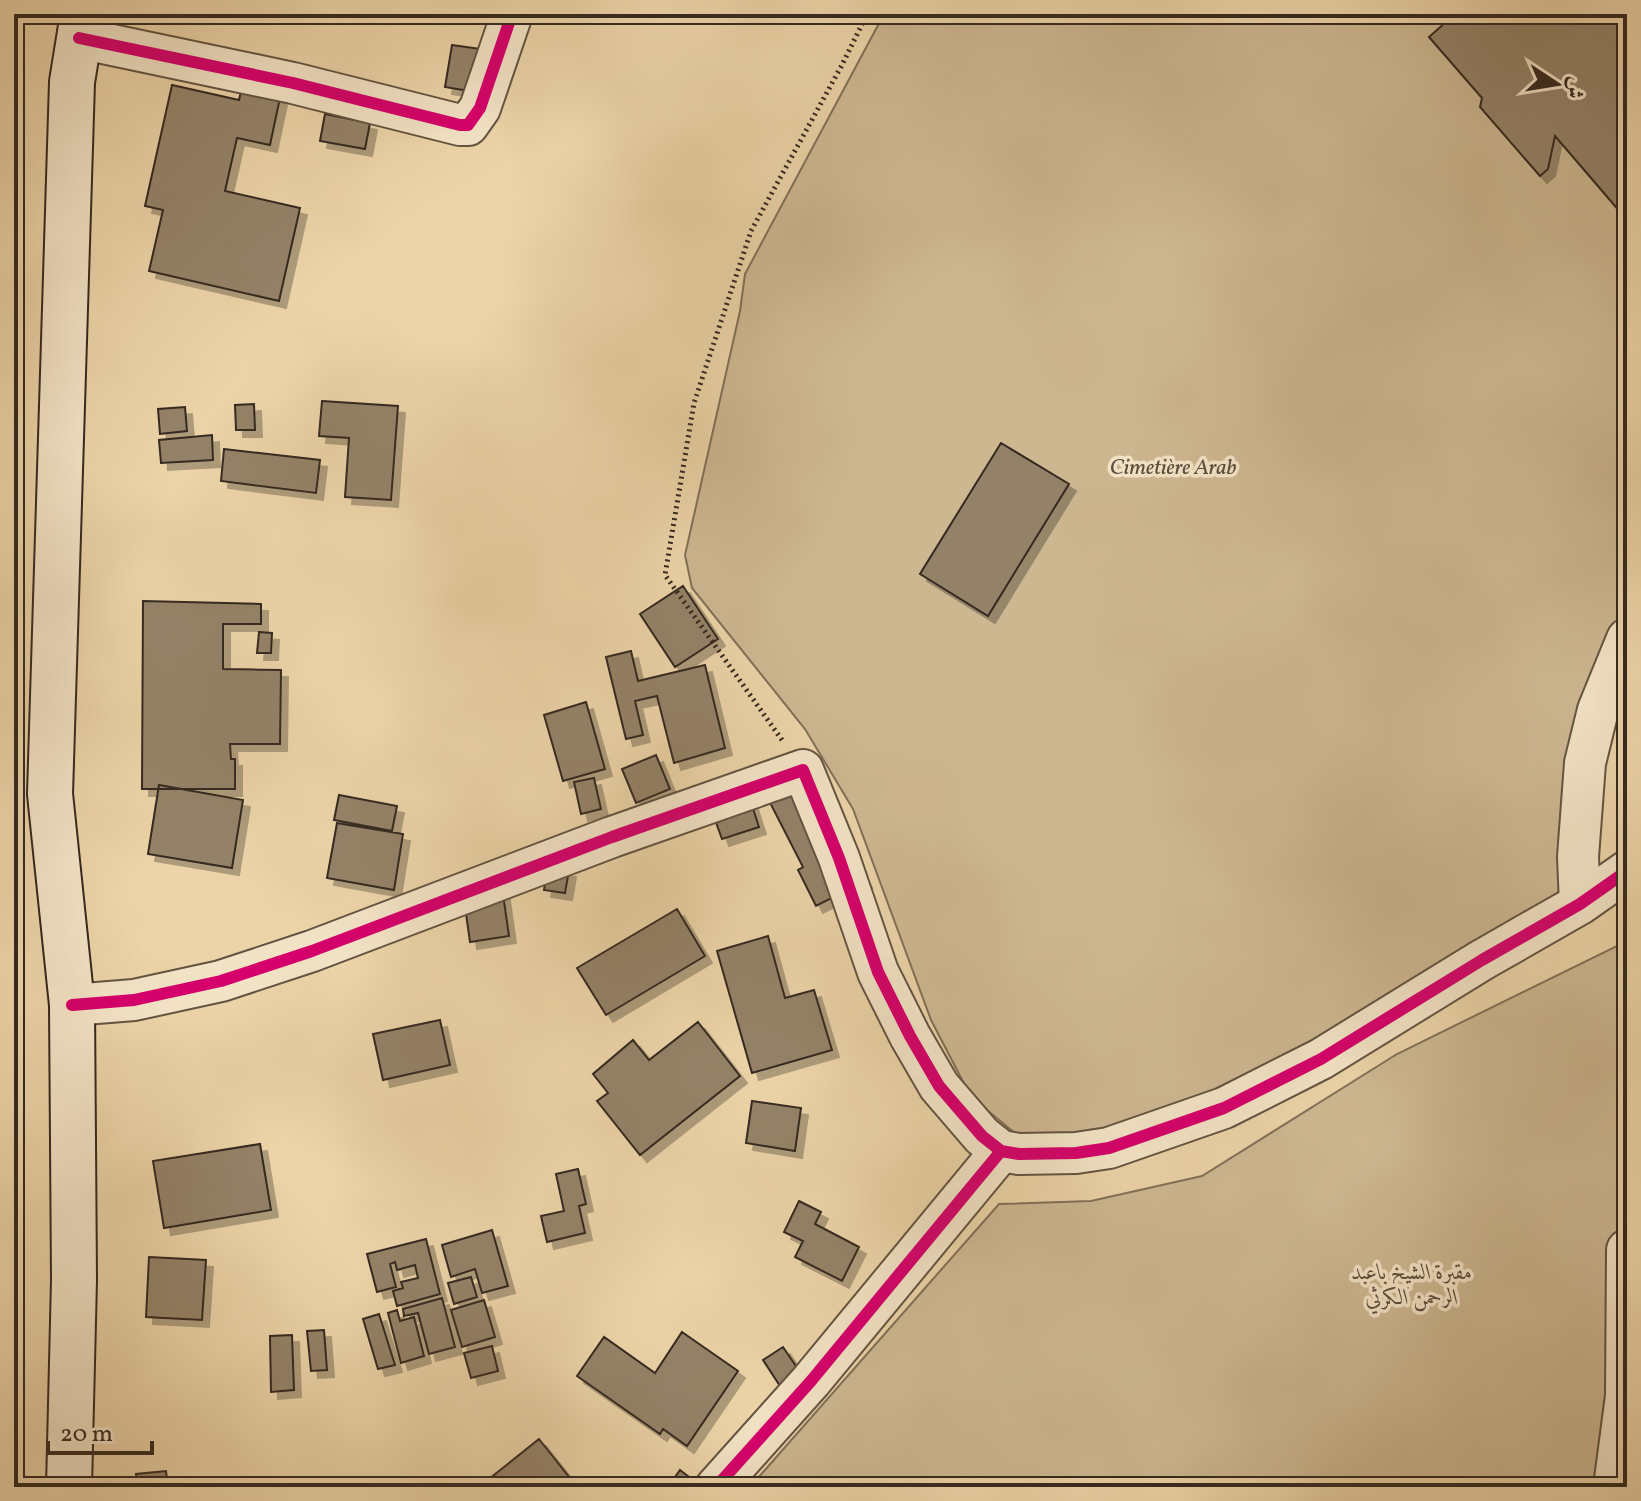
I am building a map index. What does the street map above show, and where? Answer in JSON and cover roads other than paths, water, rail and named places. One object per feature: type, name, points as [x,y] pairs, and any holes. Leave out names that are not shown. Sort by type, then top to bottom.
[{"type":"main road","points":[[69,1487],[74,1280],[72,1005],[50,794],[72,82],[81,26]]},
{"type":"street","points":[[81,26],[293,83],[468,125],[480,108],[512,14]]},
{"type":"street","points":[[1580,904],[1578,857],[1585,763],[1598,710],[1627,639]]},
{"type":"street","points":[[72,1005],[134,1000],[221,981],[312,951],[612,837],[803,770],[839,858],[878,972],[939,1086],[982,1136],[1001,1151],[1038,1155],[1109,1148],[1224,1108],[1321,1059],[1580,904],[1627,871]]},
{"type":"street","points":[[716,1487],[811,1381],[1001,1151]]},
{"type":"street","points":[[1614,1487],[1626,1396],[1627,1250]]},
{"type":"park label","name":"Cimetière Arab","points":[[1173,466]]},
{"type":"park label","name":"مقبرة الشيخ باعبد الرحمن الكرثي","points":[[1412,1284]]}]
